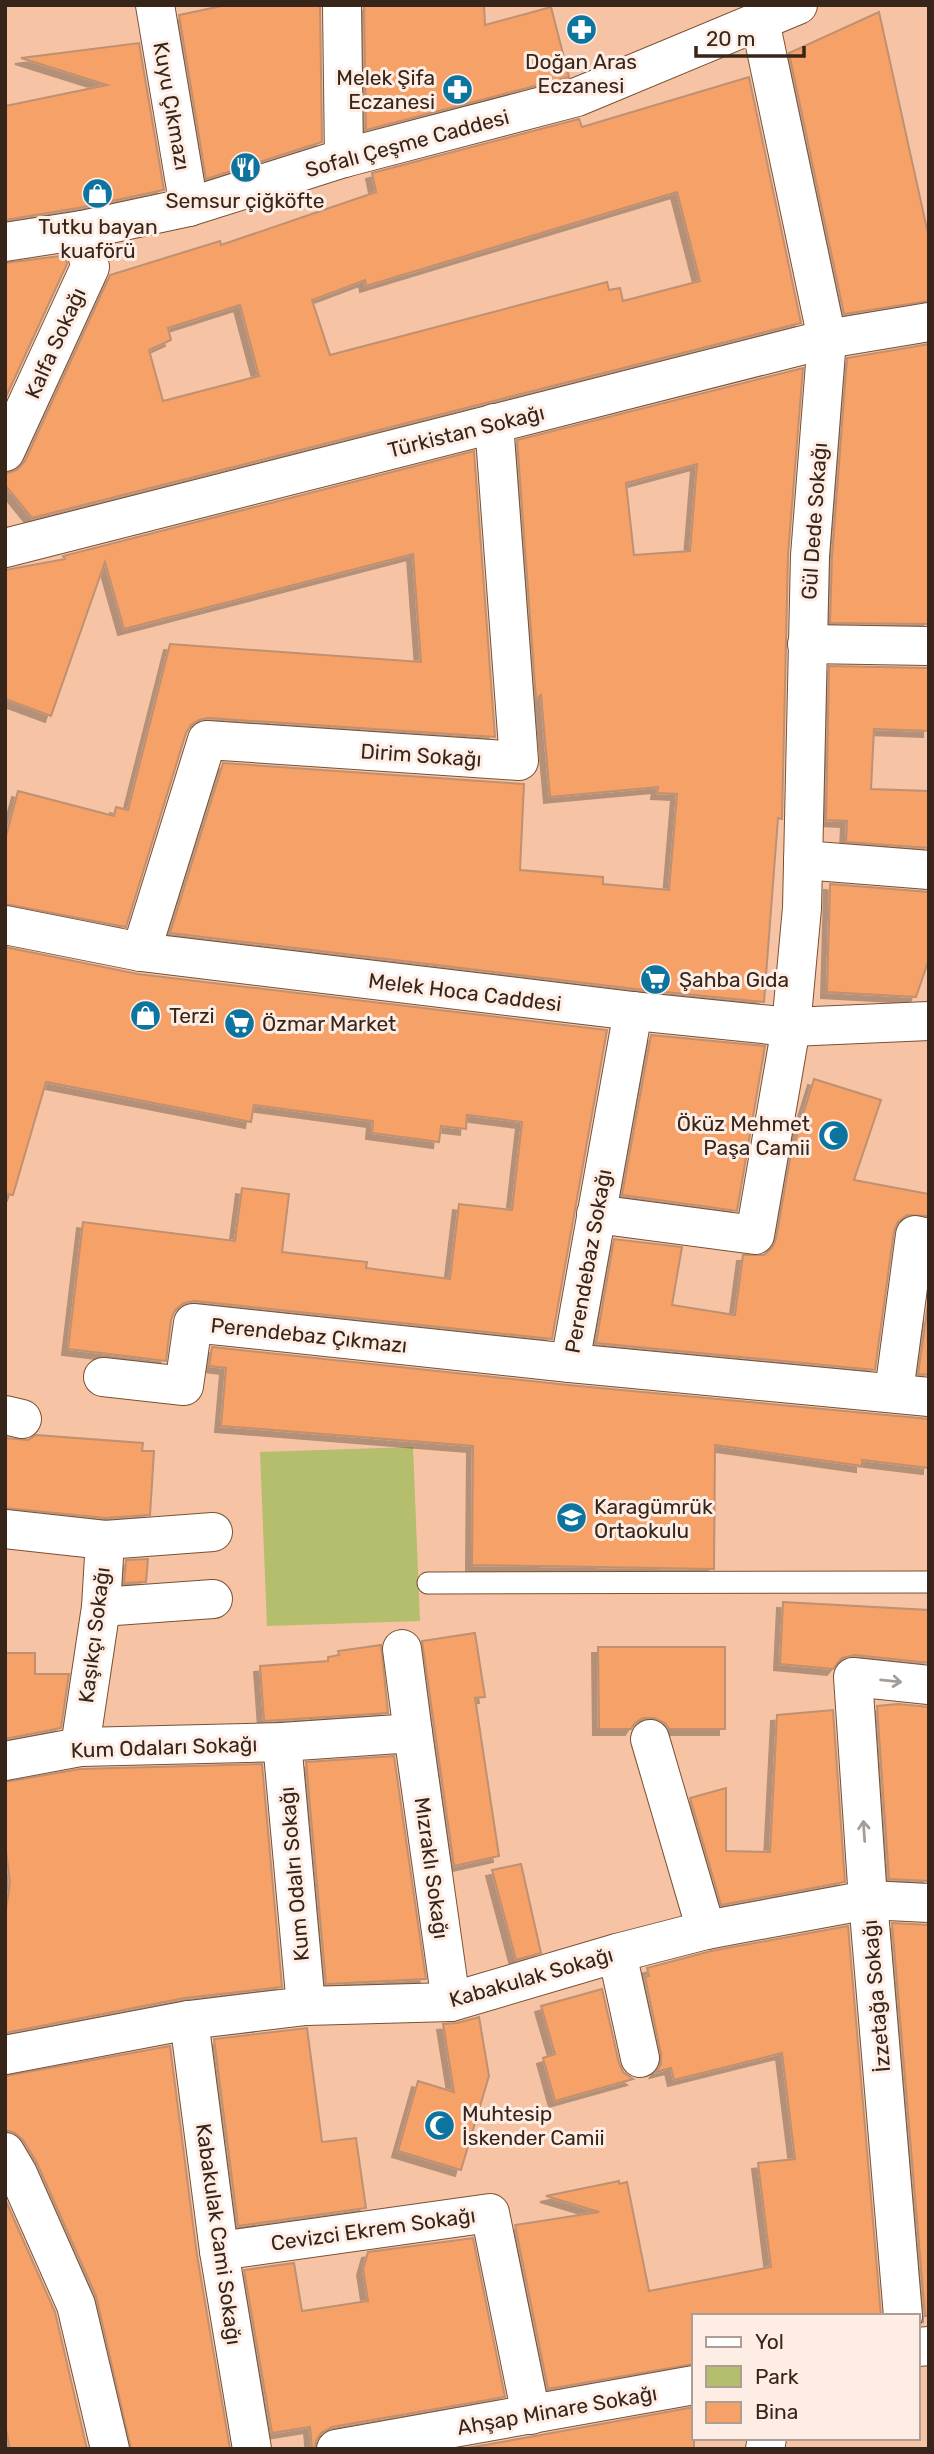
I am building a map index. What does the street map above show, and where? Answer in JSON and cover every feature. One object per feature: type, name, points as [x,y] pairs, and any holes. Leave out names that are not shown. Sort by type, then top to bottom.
[{"type":"street","name":"Kuyu Çıkmazı","points":[[155,5],[188,206]]},
{"type":"street","points":[[342,5],[344,158]]},
{"type":"street","name":"Sofalı Çeşme Caddesi","points":[[5,243],[82,230],[188,206],[344,158],[578,97],[798,5]]},
{"type":"street","name":"Gül Dede Sokağı","points":[[596,1213],[755,1235],[791,1027],[802,908],[810,556],[827,339],[760,22]]},
{"type":"street","name":"Kalfa Sokağı","points":[[5,452],[90,267],[82,230]]},
{"type":"street","name":"Türkistan Sokağı","points":[[5,548],[827,339],[929,321]]},
{"type":"street","name":"Dirim Sokağı","points":[[141,952],[207,740],[519,761],[494,424]]},
{"type":"street","points":[[807,644],[929,646]]},
{"type":"street","points":[[803,860],[929,870]]},
{"type":"street","name":"Melek Hoca Caddesi","points":[[5,925],[141,952],[633,1011],[791,1027],[929,1021]]},
{"type":"street","name":"Perendebaz Sokağı","points":[[633,1011],[570,1363],[911,1395]]},
{"type":"street","points":[[911,1395],[915,1235],[929,1238]]},
{"type":"street","name":"Perendebaz Çıkmazı","points":[[103,1377],[184,1385],[194,1323],[570,1363]]},
{"type":"street","name":"Kaşıkçı Sokağı","points":[[5,1530],[105,1540],[101,1607],[80,1747]]},
{"type":"street","points":[[105,1540],[213,1532]]},
{"type":"street","points":[[101,1607],[213,1599]]},
{"type":"street","name":"Mızraklı Sokağı","points":[[402,1648],[451,2002]]},
{"type":"street","name":"İzzetağa Sokağı","points":[[904,2314],[868,1899],[853,1677],[929,1685]]},
{"type":"street","points":[[282,1742],[413,1733]]},
{"type":"street","points":[[650,1739],[706,1930]]},
{"type":"street","name":"Kum Odaları Sokağı","points":[[5,1761],[80,1747],[282,1742]]},
{"type":"street","name":"Kum Odalrı Sokağı","points":[[282,1742],[306,2006]]},
{"type":"street","name":"Kabakulak Sokağı","points":[[5,2056],[189,2020],[306,2006],[451,2002],[706,1930],[868,1899],[929,1903]]},
{"type":"street","points":[[617,1953],[640,2057]]},
{"type":"street","name":"Kabakulak Cami Sokağı","points":[[189,2020],[219,2251],[253,2449]]},
{"type":"street","points":[[5,2152],[18,2174],[76,2305],[110,2449]]},
{"type":"street","name":"Cevizci Ekrem Sokağı","points":[[219,2251],[490,2213],[531,2415]]},
{"type":"street","name":"Ahşap Minare Sokağı","points":[[336,2449],[487,2436],[531,2415],[692,2385]]},
{"type":"lane","points":[[428,1583],[929,1582]]},
{"type":"green space","points":[[413,1447],[420,1621],[267,1626],[260,1452]]},
{"type":"building","points":[[226,5],[320,5],[322,142],[206,179],[179,15]]},
{"type":"building","points":[[364,5],[484,5],[485,25],[551,7],[569,77],[366,130]]},
{"type":"building","points":[[879,12],[929,238],[929,301],[844,314],[789,53]]},
{"type":"building","points":[[139,43],[164,190],[5,220],[5,106],[107,85],[21,58]]},
{"type":"building","points":[[749,77],[801,323],[32,518],[5,485],[5,474],[17,470],[25,461],[110,275],[220,241],[221,245],[376,192],[372,173],[579,119],[582,127]],"holes":[[[677,192],[700,281],[623,301],[620,288],[609,290],[607,282],[330,355],[312,300],[365,280],[366,286]],[[240,305],[259,376],[163,401],[149,350],[171,340],[168,328]]]},
{"type":"building","points":[[60,256],[66,259],[67,264],[5,399],[5,263]]},
{"type":"building","points":[[929,344],[929,624],[830,623],[832,557],[847,358]]},
{"type":"building","points":[[803,368],[788,555],[782,819],[778,818],[764,1002],[170,933],[223,763],[524,784],[520,870],[603,877],[603,884],[669,890],[677,794],[657,793],[658,787],[550,797],[541,695],[536,699],[517,440]],"holes":[[[697,464],[690,551],[634,555],[626,483]]]},
{"type":"building","points":[[474,451],[495,737],[208,718],[199,720],[191,725],[186,733],[126,927],[5,904],[5,840],[18,791],[114,816],[116,807],[128,810],[170,644],[421,662],[413,554],[124,629],[105,562],[51,716],[5,699],[5,570],[65,559],[63,556]]},
{"type":"building","points":[[829,666],[929,668],[929,731],[874,729],[871,789],[929,791],[929,848],[846,842],[847,821],[826,820]]},
{"type":"building","points":[[830,884],[929,892],[929,959],[916,997],[827,992]]},
{"type":"building","points":[[5,947],[138,974],[607,1030],[552,1339],[195,1301],[184,1303],[175,1310],[171,1320],[166,1361],[68,1349],[83,1222],[235,1241],[242,1188],[289,1194],[282,1252],[367,1262],[366,1268],[450,1279],[459,1204],[512,1210],[522,1122],[467,1115],[466,1129],[441,1126],[439,1142],[372,1133],[373,1121],[254,1105],[251,1122],[46,1082],[13,1195],[5,1194]]},
{"type":"building","points":[[651,1035],[765,1046],[737,1211],[622,1195]]},
{"type":"building","points":[[814,1079],[881,1100],[854,1180],[929,1194],[929,1216],[907,1215],[898,1222],[894,1231],[875,1370],[596,1343],[614,1239],[682,1247],[672,1305],[735,1315],[743,1255],[764,1255],[772,1248],[776,1239],[791,1153]]},
{"type":"building","points":[[929,1297],[929,1375],[918,1374]]},
{"type":"building","points":[[212,1347],[568,1385],[929,1419],[929,1468],[862,1460],[862,1466],[715,1445],[714,1569],[472,1565],[473,1446],[221,1426],[226,1368],[209,1366]]},
{"type":"building","points":[[36,1435],[143,1443],[142,1451],[154,1451],[150,1515],[105,1518],[5,1508],[5,1438],[28,1440]]},
{"type":"building","points":[[148,1559],[146,1582],[124,1583],[126,1560]]},
{"type":"building","points":[[783,1602],[929,1610],[929,1663],[855,1655],[842,1658],[833,1669],[780,1664]]},
{"type":"building","points":[[475,1633],[485,1697],[475,1698],[499,1856],[454,1866],[422,1641]]},
{"type":"building","points":[[381,1645],[388,1713],[264,1721],[260,1666],[328,1661],[328,1657],[339,1655],[338,1651]]},
{"type":"building","points":[[598,1647],[725,1647],[725,1729],[669,1729],[665,1723],[654,1718],[643,1718],[631,1729],[599,1729]]},
{"type":"building","points":[[5,1653],[35,1653],[35,1674],[69,1674],[61,1728],[5,1739]]},
{"type":"building","points":[[898,1704],[929,1707],[929,1881],[889,1879],[877,1706]]},
{"type":"building","points":[[833,1710],[845,1882],[721,1905],[690,1798],[726,1788],[726,1851],[770,1852],[777,1715]]},
{"type":"building","points":[[394,1756],[426,1979],[326,1984],[306,1762]]},
{"type":"building","points":[[262,1764],[282,1987],[185,1998],[5,2033],[5,1916],[10,1883],[5,1842],[5,1782],[80,1769]]},
{"type":"building","points":[[521,1864],[541,1953],[516,1960],[492,1870]]},
{"type":"building","points":[[892,1923],[929,1925],[929,2316],[925,2316]]},
{"type":"building","points":[[848,1926],[881,2314],[692,2314],[692,2364],[548,2389],[515,2225],[599,2212],[546,2196],[619,2181],[619,2184],[627,2182],[649,2291],[771,2267],[758,2163],[795,2159],[782,2053],[674,2080],[671,2068],[656,2072],[661,2064],[661,2054],[645,1977],[649,1976],[647,1968],[711,1951]]},
{"type":"building","points":[[602,1989],[619,2063],[623,2072],[633,2079],[555,2101],[543,2058],[555,2054],[541,2006]]},
{"type":"building","name":"Muhtesip İskender Camii","points":[[479,2017],[489,2076],[461,2170],[398,2151],[418,2081],[454,2092],[443,2024]]},
{"type":"building","points":[[307,2028],[322,2142],[356,2138],[366,2208],[238,2226],[214,2039]]},
{"type":"building","points":[[170,2046],[197,2255],[230,2449],[131,2449],[96,2296],[37,2163],[23,2140],[15,2133],[5,2130],[5,2076]]},
{"type":"building","points":[[5,2199],[55,2312],[87,2449],[10,2449],[5,2425]]},
{"type":"building","points":[[473,2238],[505,2397],[332,2427],[321,2433],[315,2449],[312,2449],[310,2427],[272,2433],[244,2270],[294,2263],[302,2311],[368,2301],[363,2269],[368,2252]]},
{"type":"building","points":[[692,2407],[694,2449],[462,2449]]},
{"type":"place","name":"Doğan Aras Eczanesi","points":[[581,29]]},
{"type":"place","name":"Melek Şifa Eczanesi","points":[[458,89]]},
{"type":"place","name":"Semsur çiğköfte","points":[[245,168]]},
{"type":"place","name":"Tutku bayan kuaförü","points":[[98,194]]},
{"type":"place","name":"Şahba Gıda","points":[[656,979]]},
{"type":"place","name":"Terzi","points":[[146,1015]]},
{"type":"place","name":"Özmar Market","points":[[239,1023]]},
{"type":"place","name":"Öküz Mehmet Paşa Camii","points":[[833,1135]]},
{"type":"place","name":"Karagümrük Ortaokulu","points":[[571,1518]]},
{"type":"place","name":"Muhtesip İskender Camii","points":[[439,2125]]}]
